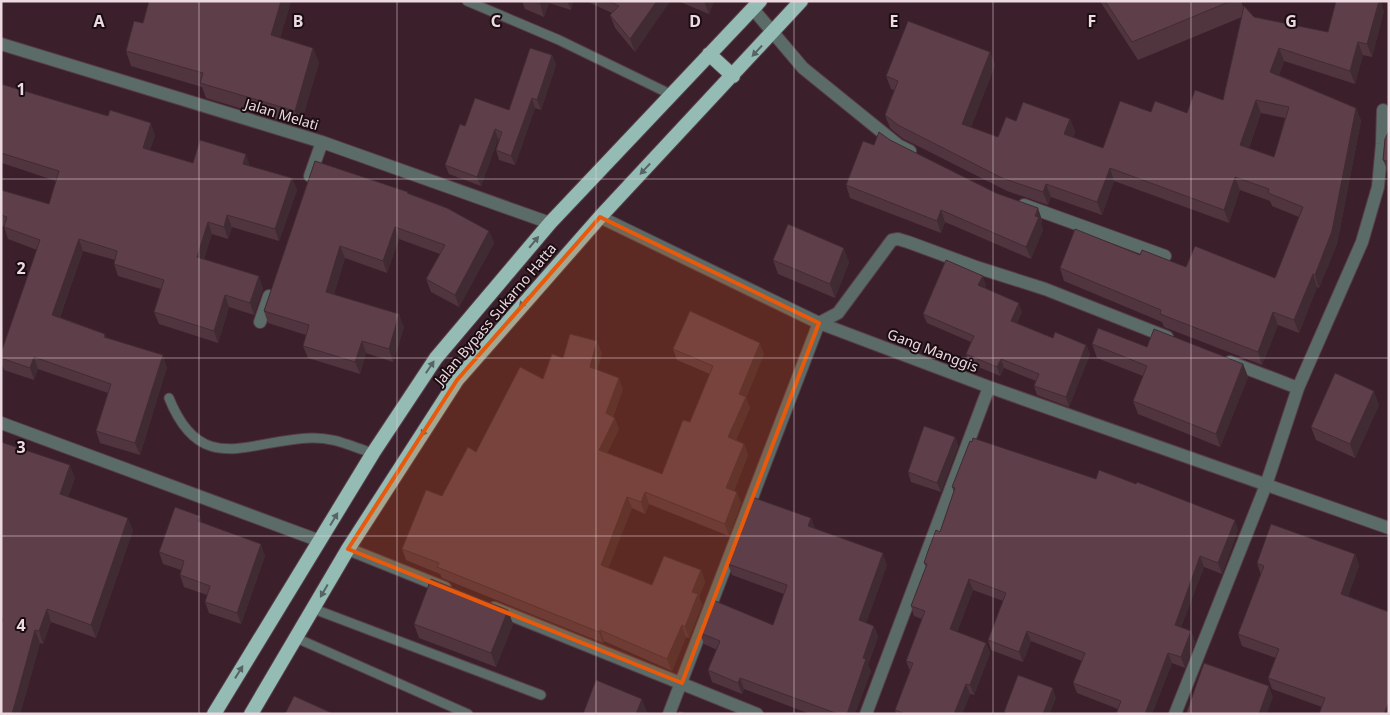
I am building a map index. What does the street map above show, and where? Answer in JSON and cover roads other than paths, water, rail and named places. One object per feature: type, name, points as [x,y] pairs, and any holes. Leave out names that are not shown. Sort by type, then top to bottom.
[{"type":"highway","name":"Jalan Bypass Sukarno Hatta","points":[[251,714],[294,637],[314,609],[348,549],[457,380],[600,217],[734,76],[801,1]]},
{"type":"highway","name":"Jalan Bypass Sukarno Hatta","points":[[214,714],[373,453],[436,358],[550,223],[608,165],[670,94],[756,5]]},
{"type":"highway","points":[[708,54],[734,76]]},
{"type":"street","points":[[756,5],[773,33],[803,68],[819,83],[898,145],[924,158]]},
{"type":"street","name":"Jalan Melati","points":[[1,44],[322,142],[550,223]]},
{"type":"street","points":[[1174,714],[1266,485],[1298,388],[1362,242],[1378,187],[1383,110]]},
{"type":"street","points":[[306,187],[322,142]]},
{"type":"street","points":[[1013,201],[1166,256]]},
{"type":"street","name":"Gang Manggis","points":[[600,217],[819,323],[989,387],[1389,528]]},
{"type":"street","points":[[669,714],[819,323],[838,313],[887,244],[898,239],[976,267],[1046,289],[1181,342]]},
{"type":"street","points":[[260,322],[272,286]]},
{"type":"street","points":[[1217,356],[1298,388]]},
{"type":"street","points":[[866,714],[989,387]]},
{"type":"street","points":[[1,423],[320,541]]},
{"type":"street","points":[[348,549],[456,593]]},
{"type":"street","points":[[483,604],[757,714]]},
{"type":"lane","points":[[468,1],[559,40],[670,94]]},
{"type":"lane","points":[[169,398],[176,415],[206,446],[228,450],[312,438],[339,440],[373,453]]},
{"type":"lane","points":[[314,609],[541,695]]},
{"type":"lane","points":[[294,637],[468,714]]}]
